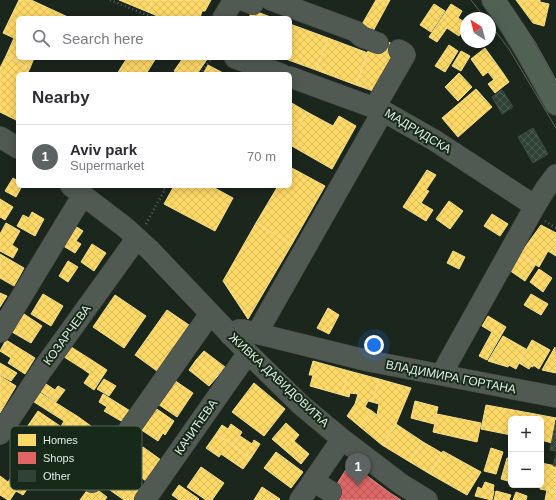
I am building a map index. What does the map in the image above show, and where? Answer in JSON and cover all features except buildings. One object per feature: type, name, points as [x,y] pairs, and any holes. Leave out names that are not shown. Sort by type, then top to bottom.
[{"type":"main road","points":[[492,0],[506,17],[556,104]]},
{"type":"street","points":[[241,3],[355,31],[362,37],[378,43]]},
{"type":"street","points":[[257,333],[379,109],[405,55],[404,52],[399,50]]},
{"type":"street","points":[[241,60],[275,72]]},
{"type":"street","name":"МАДРИДСКА","points":[[292,78],[379,109],[434,140],[535,206]]},
{"type":"street","points":[[0,137],[16,147]]},
{"type":"street","points":[[441,375],[535,206],[553,186]]},
{"type":"street","points":[[0,332],[77,190]]},
{"type":"street","name":"ЖИВКА ДАВИДОВИЋА","points":[[77,190],[137,238],[169,269],[230,335],[301,405],[342,439],[401,484],[427,500]]},
{"type":"street","name":"КОЗАРЧЕВА","points":[[0,434],[42,370],[137,238]]},
{"type":"street","points":[[131,426],[210,314]]},
{"type":"street","name":"ВЛАДИМИРА ГОРТАНА","points":[[230,335],[238,330],[257,333],[369,361],[556,397]]},
{"type":"street","name":"КАЧИЋЕВА","points":[[145,500],[248,353]]},
{"type":"street","points":[[300,500],[342,439]]},
{"type":"street","points":[[313,481],[331,492]]},
{"type":"path","points":[[110,0],[149,16]]},
{"type":"path","points":[[202,72],[210,60]]},
{"type":"path","points":[[137,238],[165,189],[164,188]]},
{"type":"tram line","points":[[471,0],[480,12]]},
{"type":"tram line","points":[[506,0],[535,42],[556,80]]},
{"type":"tram line","points":[[496,32],[509,49],[556,128]]},
{"type":"place","name":"Aviv park","points":[[358,486]]}]
